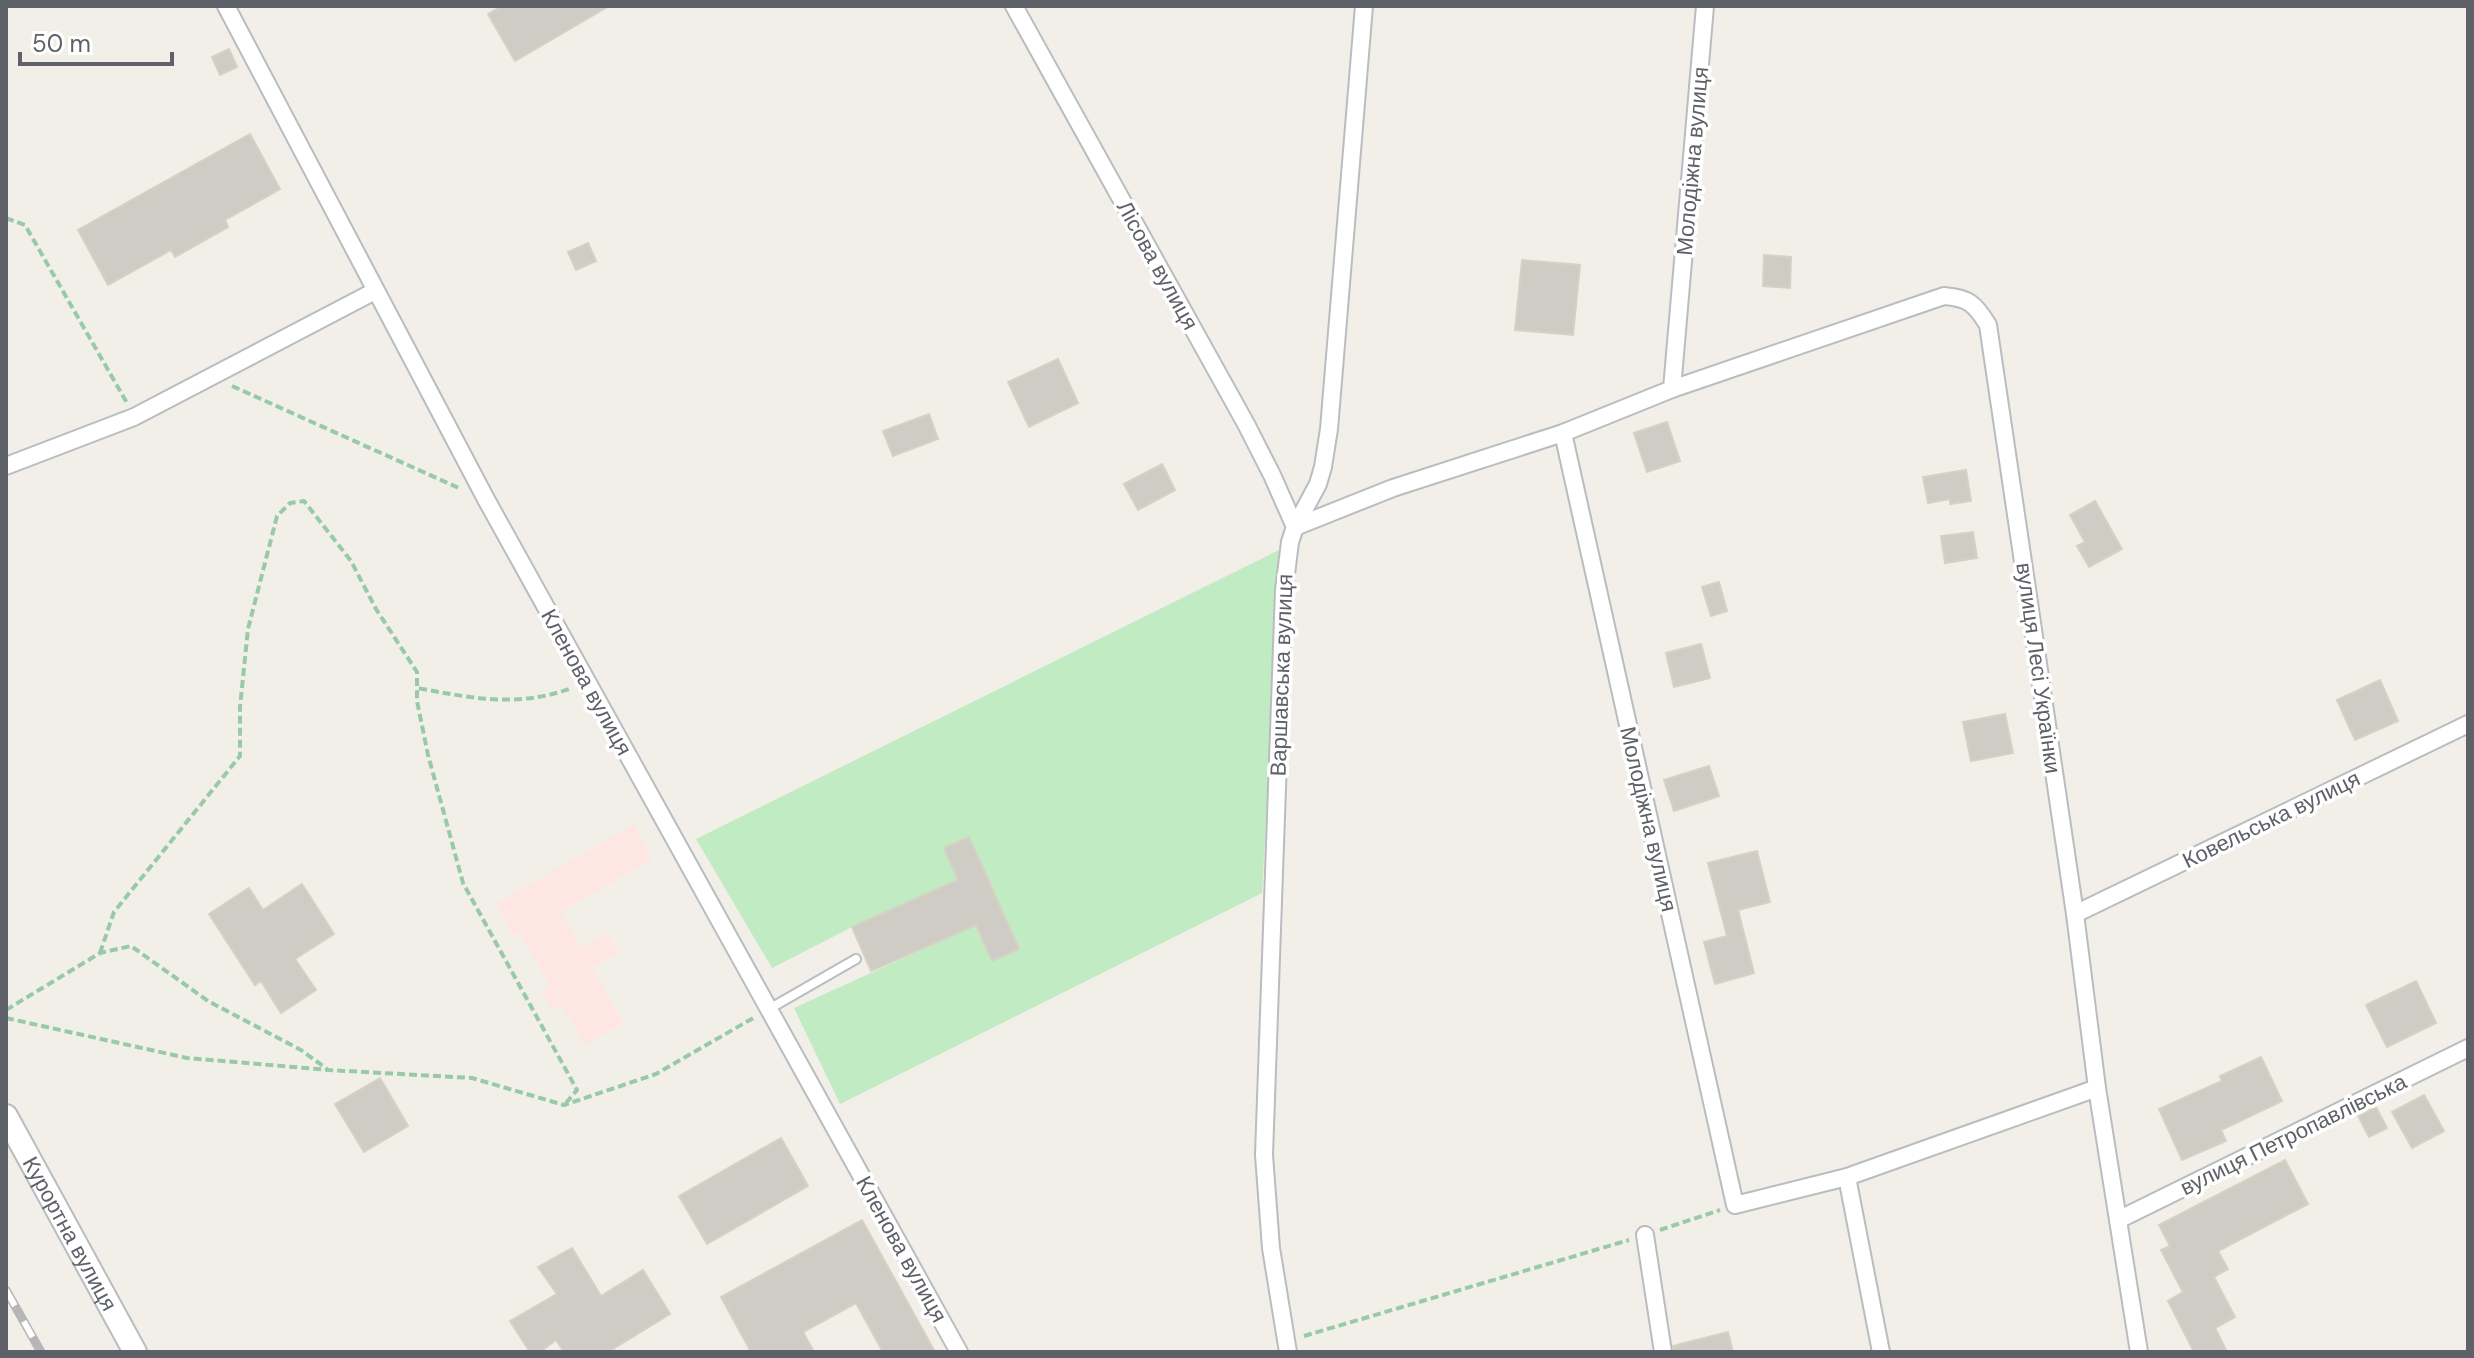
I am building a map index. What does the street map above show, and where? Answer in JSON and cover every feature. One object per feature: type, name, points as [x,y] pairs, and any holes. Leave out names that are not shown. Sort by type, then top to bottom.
[{"type":"street","name":"Кленова вулиця","points":[[226,6],[487,501],[959,1352]]},
{"type":"street","name":"Лісова вулиця","points":[[1014,6],[1246,424],[1295,527]]},
{"type":"street","name":"Варшавська вулиця","points":[[1287,1347],[1266,1200],[1264,1116],[1284,590],[1287,558],[1295,527],[1318,484],[1329,429],[1364,6]]},
{"type":"street","name":"Молодіжна вулиця","points":[[1672,389],[1705,6]]},
{"type":"street","points":[[6,466],[134,417],[375,291]]},
{"type":"street","name":"вулиця Лесі Українки","points":[[1672,389],[1944,296],[1964,298],[1979,309],[1988,325],[2075,914],[2097,1088],[2139,1352]]},
{"type":"street","points":[[1295,527],[1393,488],[1563,433],[1672,389]]},
{"type":"street","name":"Молодіжна вулиця","points":[[1563,433],[1735,1205]]},
{"type":"street","name":"Ковельська вулиця","points":[[2075,914],[2468,724]]},
{"type":"street","name":"вулиця Петропавлівська","points":[[2118,1220],[2468,1048]]},
{"type":"street","points":[[1735,1205],[1847,1177],[2097,1088]]},
{"type":"street","name":"Курортна вулиця","points":[[6,1116],[135,1352]]},
{"type":"street","points":[[1847,1177],[1881,1352]]},
{"type":"street","points":[[1645,1235],[1663,1352]]},
{"type":"lane","points":[[768,1010],[856,959]]},
{"type":"path","points":[[6,218],[25,225],[134,417]]},
{"type":"path","points":[[212,376],[487,501]]},
{"type":"path","points":[[100,953],[114,912],[240,756],[240,707],[248,629],[277,516],[290,503],[304,501],[351,561],[376,609],[417,672],[417,701],[428,755],[463,883],[577,1090],[564,1105]]},
{"type":"path","points":[[417,688],[463,697],[519,701],[559,693],[587,682]]},
{"type":"path","points":[[6,1010],[100,953],[131,946],[208,1001],[301,1050],[329,1070]]},
{"type":"path","points":[[6,1018],[187,1058],[472,1078],[564,1105],[656,1074],[768,1010]]},
{"type":"path","points":[[1287,1347],[1735,1205]]},
{"type":"shaded area","points":[[633,825],[652,859],[561,912],[582,948],[607,934],[618,953],[592,968],[624,1023],[585,1045],[562,1006],[553,1011],[542,991],[550,985],[520,933],[514,935],[496,904]]},
{"type":"green space","points":[[1281,549],[1262,893],[840,1104],[794,1008],[976,925],[992,960],[1019,949],[969,837],[944,848],[957,880],[852,927],[772,968],[696,839]]},
{"type":"building","points":[[502,6],[609,6],[515,61],[488,14]]},
{"type":"building","points":[[229,49],[237,67],[220,75],[212,57]]},
{"type":"building","points":[[250,134],[280,189],[225,220],[228,227],[175,257],[171,250],[108,285],[78,230]]},
{"type":"building","points":[[588,243],[596,261],[576,270],[568,252]]},
{"type":"building","points":[[1764,255],[1791,257],[1790,288],[1763,286]]},
{"type":"building","points":[[1522,260],[1580,265],[1573,335],[1515,330]]},
{"type":"building","points":[[1058,359],[1078,403],[1029,427],[1008,382]]},
{"type":"building","points":[[929,414],[938,439],[893,456],[883,431]]},
{"type":"building","points":[[1667,422],[1680,461],[1647,472],[1634,433]]},
{"type":"building","points":[[1162,464],[1175,490],[1138,510],[1124,484]]},
{"type":"building","points":[[1966,470],[1971,501],[1950,504],[1950,499],[1928,503],[1923,477]]},
{"type":"building","points":[[2095,501],[2122,549],[2089,567],[2077,546],[2085,542],[2070,515]]},
{"type":"building","points":[[1973,532],[1977,558],[1945,563],[1941,536]]},
{"type":"building","points":[[1719,582],[1727,611],[1711,616],[1702,587]]},
{"type":"building","points":[[1701,644],[1710,678],[1674,687],[1666,653]]},
{"type":"building","points":[[2380,680],[2398,721],[2355,740],[2337,700]]},
{"type":"building","points":[[2005,714],[2013,753],[1971,761],[1963,722]]},
{"type":"building","points":[[1709,766],[1719,796],[1674,811],[1664,780]]},
{"type":"building","points":[[969,837],[1019,949],[992,961],[976,925],[871,971],[852,927],[958,880],[944,848]]},
{"type":"building","points":[[1757,851],[1770,902],[1738,910],[1754,973],[1715,984],[1704,942],[1727,936],[1708,863]]},
{"type":"building","points":[[302,884],[334,934],[295,959],[316,990],[281,1013],[261,981],[255,985],[209,914],[249,888],[263,910]]},
{"type":"building","points":[[2416,981],[2436,1023],[2387,1047],[2366,1005]]},
{"type":"building","points":[[2261,1057],[2282,1101],[2221,1130],[2226,1141],[2182,1160],[2159,1109],[2222,1081],[2220,1076]]},
{"type":"building","points":[[380,1078],[408,1126],[364,1152],[335,1104]]},
{"type":"building","points":[[2424,1095],[2444,1131],[2412,1148],[2392,1112]]},
{"type":"building","points":[[2376,1107],[2387,1128],[2369,1137],[2358,1116]]},
{"type":"building","points":[[781,1138],[808,1186],[707,1244],[679,1196]]},
{"type":"building","points":[[2285,1160],[2308,1204],[2218,1251],[2228,1269],[2214,1277],[2235,1317],[2215,1328],[2227,1352],[2194,1352],[2168,1301],[2183,1292],[2161,1250],[2170,1246],[2159,1225]]},
{"type":"building","points":[[862,1220],[935,1352],[883,1352],[856,1303],[803,1332],[814,1352],[751,1352],[721,1297]]},
{"type":"building","points":[[572,1248],[601,1296],[643,1270],[670,1314],[608,1352],[564,1352],[556,1340],[540,1352],[530,1352],[510,1321],[557,1294],[538,1267]]},
{"type":"building","points":[[1728,1332],[1733,1352],[1674,1352],[1673,1346]]},
{"type":"railway","points":[[6,1290],[41,1352]]}]
